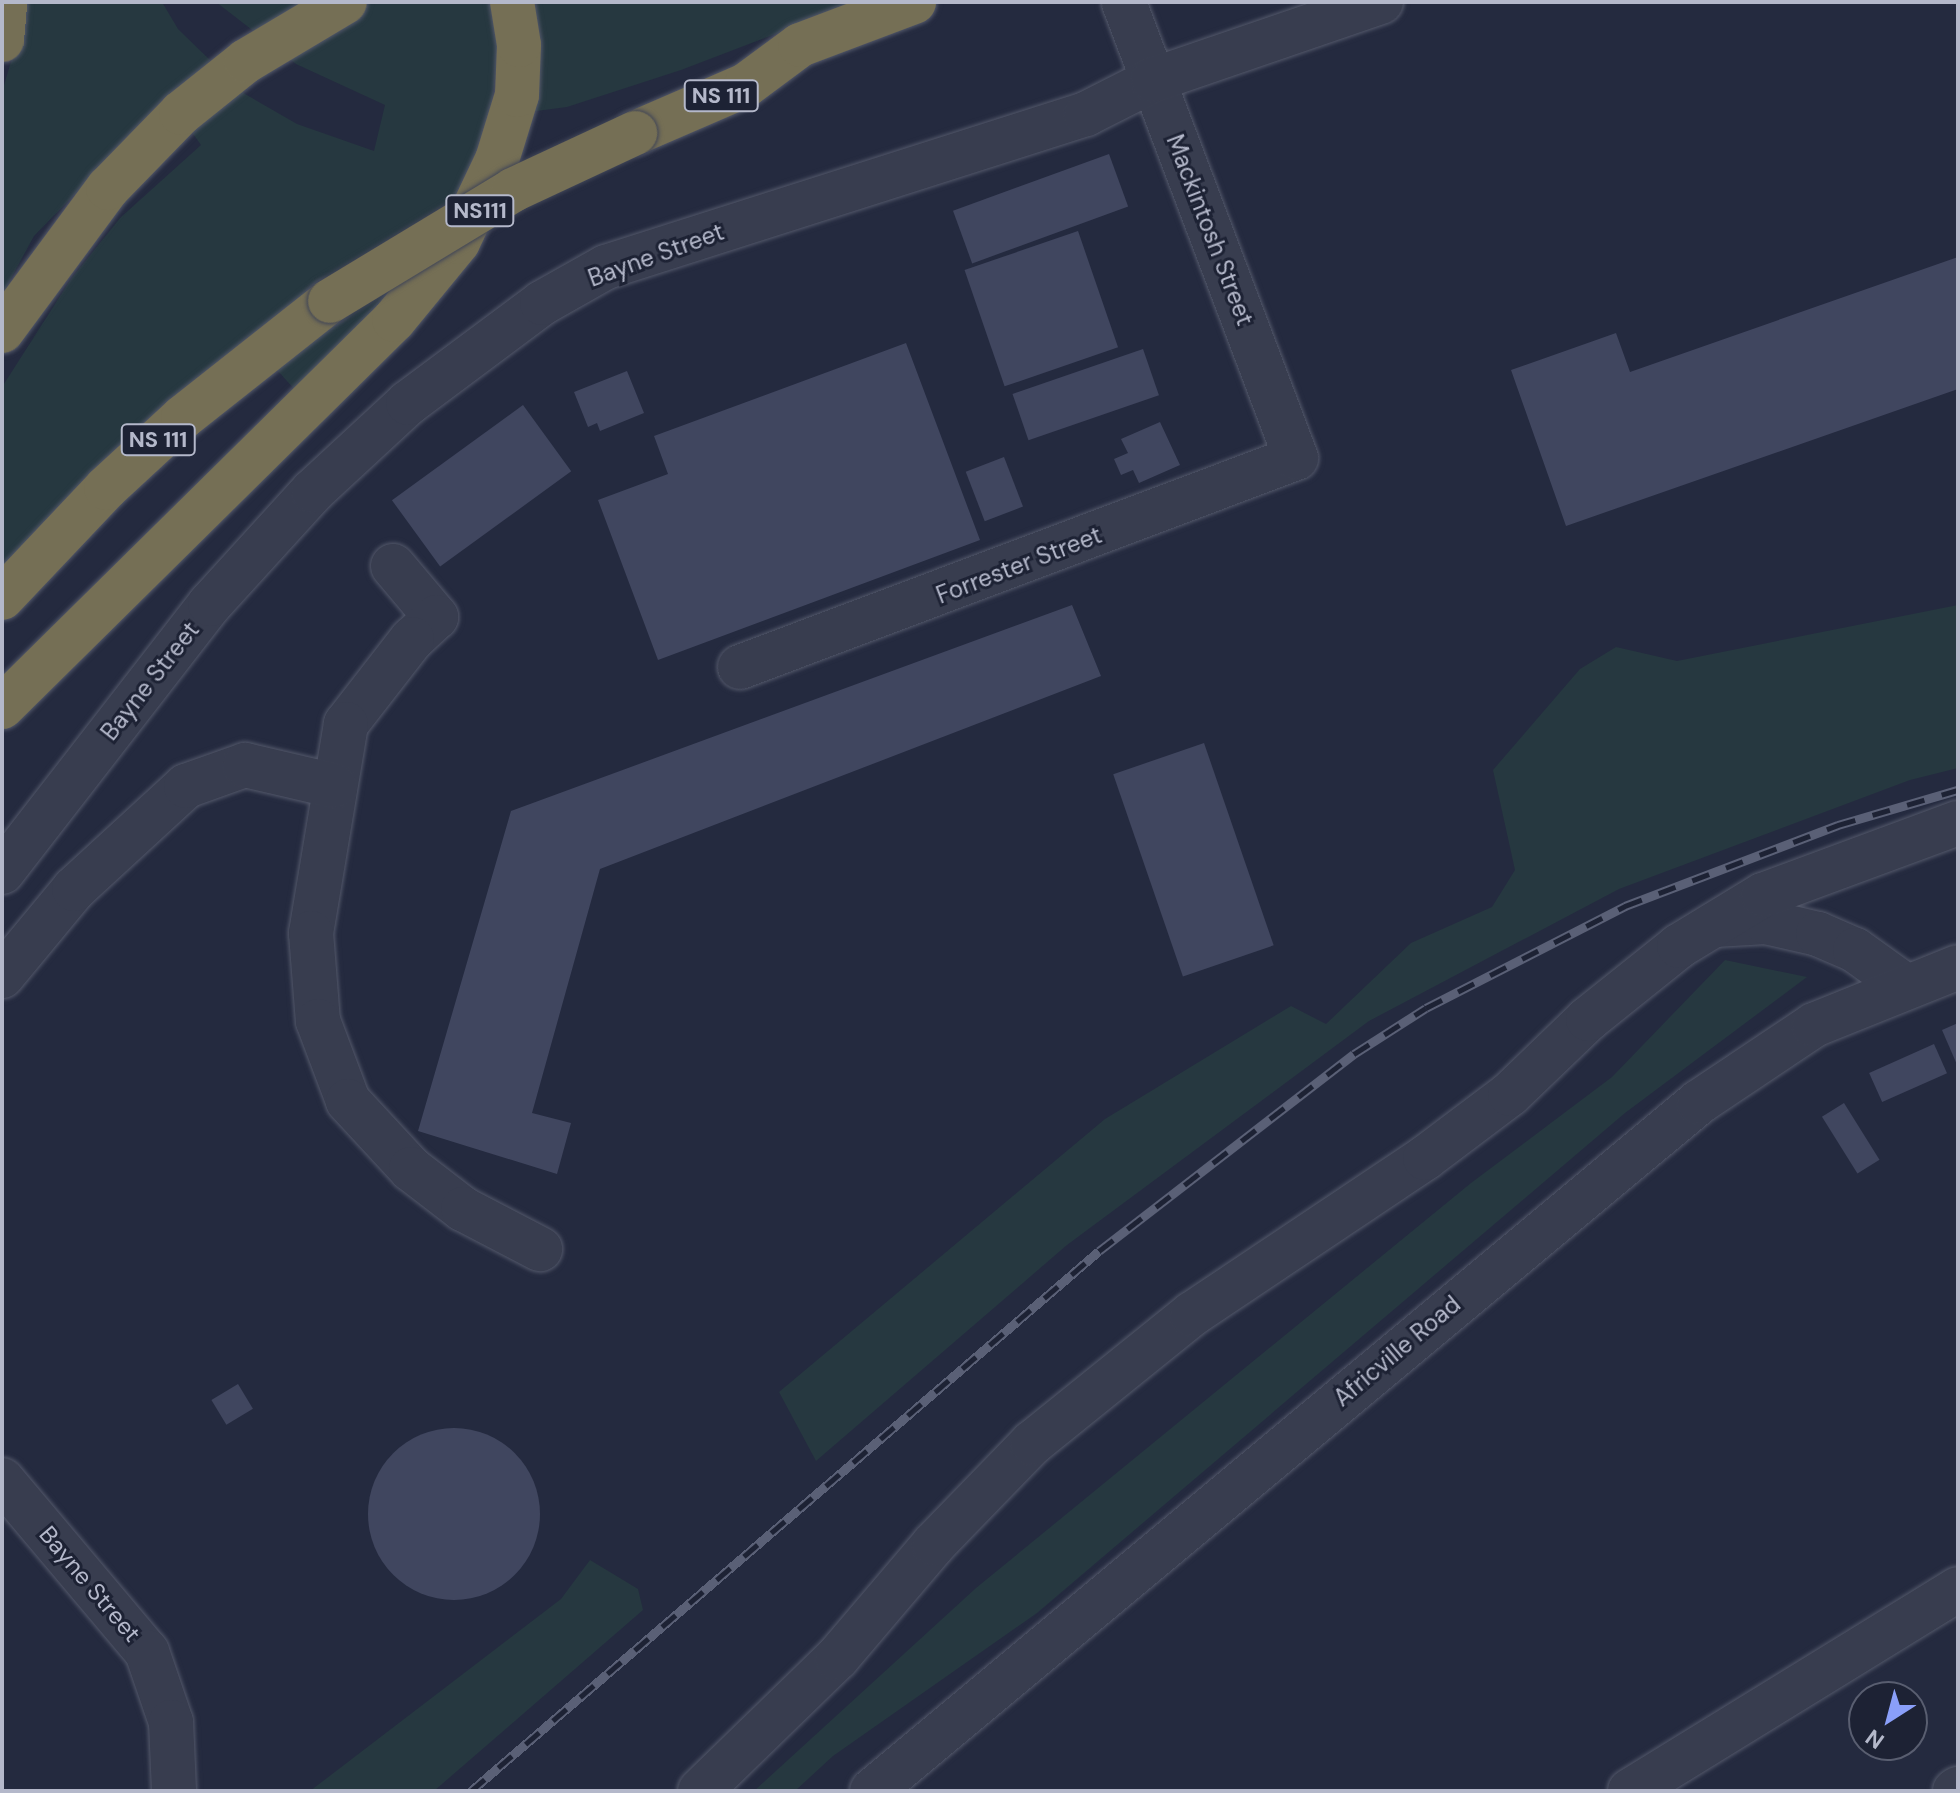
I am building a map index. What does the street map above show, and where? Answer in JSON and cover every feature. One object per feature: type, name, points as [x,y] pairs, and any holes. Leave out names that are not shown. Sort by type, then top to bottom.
[{"type":"highway","points":[[2,40],[5,2]]},
{"type":"highway","points":[[2,331],[108,188],[181,113],[246,61],[345,2]]},
{"type":"highway","points":[[2,707],[394,320],[458,242],[497,160],[517,95],[519,45],[512,2]]},
{"type":"highway","name":"NS 111","points":[[635,133],[746,85],[800,45],[914,2]]},
{"type":"highway","name":"NS111","points":[[330,301],[513,190],[635,133]]},
{"type":"highway","name":"NS 111","points":[[2,598],[106,488],[183,417],[330,301]]},
{"type":"street","name":"Mackintosh Street","points":[[1124,2],[1296,458]]},
{"type":"street","name":"Bayne Street","points":[[2,872],[210,604],[313,491],[408,403],[542,303],[606,267],[1086,114],[1153,80],[1381,2]]},
{"type":"street","name":"Forrester Street","points":[[740,667],[1296,458]]},
{"type":"street","points":[[393,566],[436,617],[412,639],[346,724],[311,933],[318,1021],[348,1101],[411,1169],[463,1209],[540,1249]]},
{"type":"street","points":[[2,976],[74,889],[186,786],[245,765],[335,786]]},
{"type":"street","points":[[700,1791],[837,1658],[934,1544],[1032,1443],[1192,1314],[1425,1158],[1510,1094],[1588,1019],[1714,925],[1763,895],[1958,823]]},
{"type":"street","points":[[1714,925],[1766,922],[1818,934],[1855,950],[1904,985]]},
{"type":"street","name":"Africville Road","points":[[872,1791],[1699,1102],[1814,1025],[1904,985],[1958,967]]},
{"type":"street","name":"Bayne Street","points":[[2,1480],[147,1652],[171,1722],[174,1791]]},
{"type":"street","points":[[1630,1791],[1958,1589]]},
{"type":"shaded area","points":[[19,2],[162,2],[178,29],[245,94],[297,124],[374,151],[385,105],[296,64],[216,2],[493,2],[498,52],[487,144],[419,268],[295,390],[252,342],[2,569],[2,387],[71,279],[120,218],[201,145],[168,99],[34,236],[2,295],[2,92],[15,48]]},
{"type":"shaded area","points":[[536,2],[859,2],[681,70],[567,107],[529,112]]},
{"type":"shaded area","points":[[1958,605],[1958,768],[1910,780],[1619,889],[1369,1021],[1067,1245],[816,1461],[779,1392],[1105,1119],[1291,1006],[1326,1024],[1411,943],[1492,907],[1515,870],[1493,770],[1580,669],[1616,647],[1677,661]]},
{"type":"shaded area","points":[[1725,960],[1807,977],[1625,1113],[1037,1613],[833,1756],[795,1791],[754,1791],[976,1588],[1471,1183],[1612,1077]]},
{"type":"shaded area","points":[[590,1560],[638,1589],[643,1610],[434,1791],[310,1791],[561,1599]]},
{"type":"building","points":[[1109,154],[1128,207],[972,263],[953,211]]},
{"type":"building","points":[[1078,231],[1118,347],[1005,386],[965,270]]},
{"type":"building","points":[[1958,257],[1958,389],[1566,526],[1511,370],[1616,333],[1630,372]]},
{"type":"building","points":[[906,343],[980,540],[658,660],[598,500],[668,474],[654,436]]},
{"type":"building","points":[[1143,349],[1159,395],[1028,440],[1013,394]]},
{"type":"building","points":[[627,371],[644,413],[600,431],[597,423],[588,427],[574,392]]},
{"type":"building","points":[[523,405],[571,471],[440,567],[392,500]]},
{"type":"building","points":[[1160,422],[1180,465],[1139,483],[1133,470],[1121,475],[1114,459],[1128,453],[1121,439]]},
{"type":"building","points":[[1004,457],[1023,506],[985,521],[966,472]]},
{"type":"building","points":[[1072,605],[1101,676],[600,869],[532,1113],[571,1123],[557,1174],[418,1131],[511,811]]},
{"type":"building","points":[[1204,743],[1274,945],[1183,977],[1113,774]]},
{"type":"building","points":[[1958,1023],[1958,1067],[1942,1030]]},
{"type":"building","points":[[1934,1044],[1947,1073],[1882,1102],[1869,1073]]},
{"type":"building","points":[[1844,1103],[1880,1160],[1857,1174],[1822,1117]]},
{"type":"building","points":[[238,1384],[253,1409],[226,1425],[211,1400]]},
{"type":"building","points":[[454,1428],[487,1434],[515,1453],[534,1481],[540,1514],[534,1547],[515,1575],[487,1594],[454,1600],[421,1594],[393,1575],[374,1547],[368,1514],[374,1481],[393,1453],[421,1434]]},
{"type":"railway","points":[[471,1791],[1099,1251],[1354,1054],[1426,1008],[1625,906],[1838,825],[1958,790]]}]
